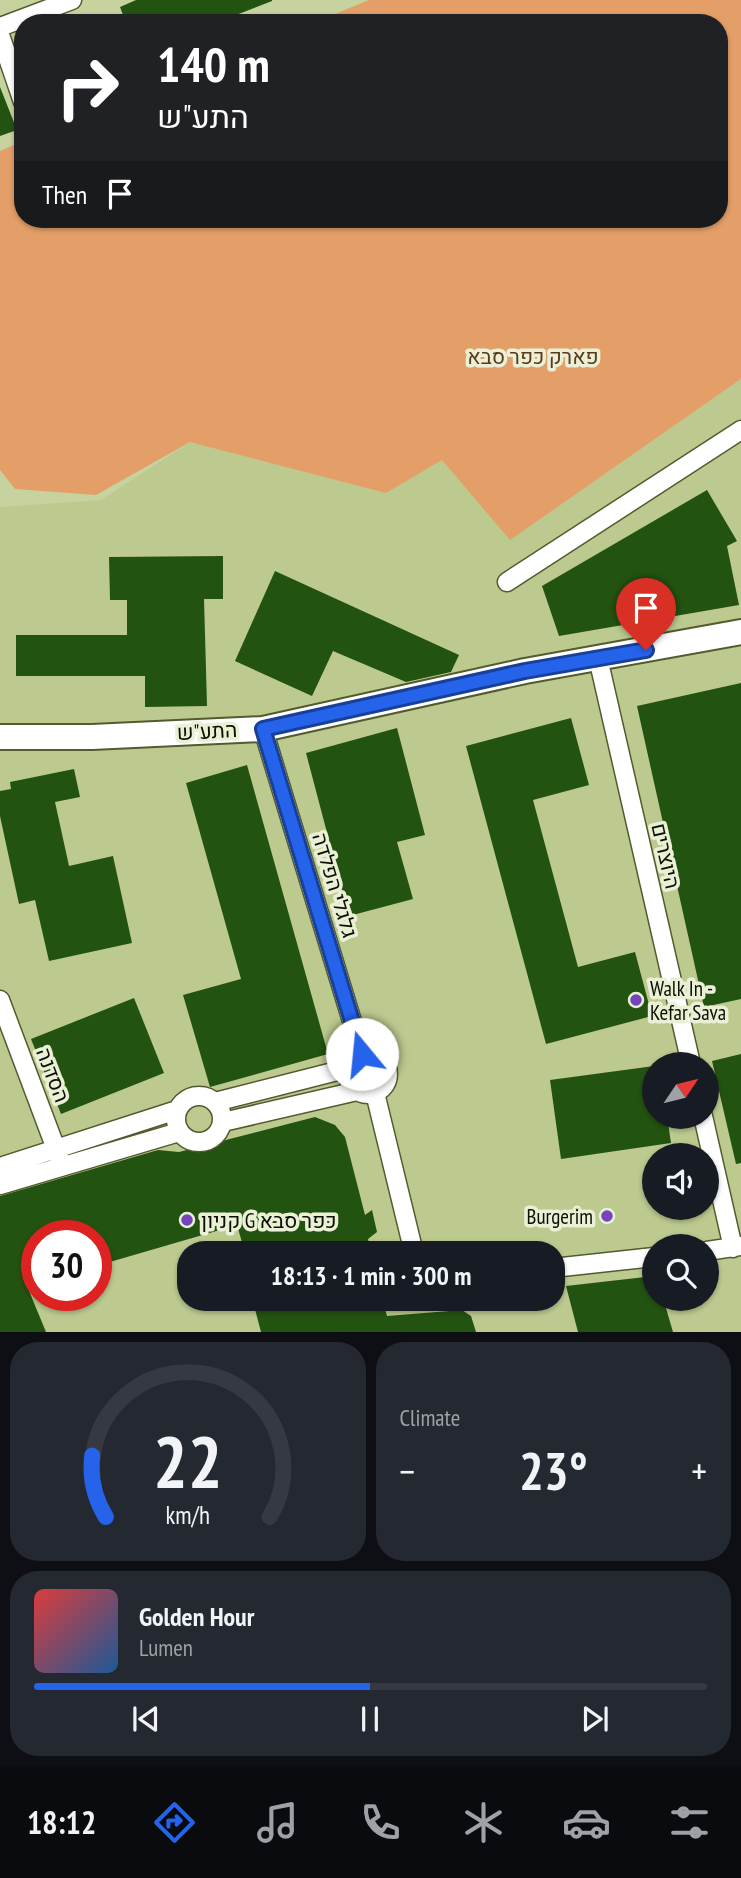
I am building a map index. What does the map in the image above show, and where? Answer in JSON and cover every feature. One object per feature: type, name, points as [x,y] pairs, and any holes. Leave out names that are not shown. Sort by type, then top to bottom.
[{"type":"street","points":[[35,14],[72,0]]},
{"type":"street","points":[[0,35],[14,76]]},
{"type":"street","points":[[507,582],[741,430]]},
{"type":"street","name":"התע\"ש","points":[[0,737],[263,729],[525,671],[741,632]]},
{"type":"street","name":"היוצרים","points":[[598,658],[688,1052]]},
{"type":"street","name":"גלגלי הפלדה","points":[[263,729],[362,1054]]},
{"type":"street","name":"הסדנה","points":[[0,1000],[62,1166]]},
{"type":"street","points":[[223,1122],[357,1091],[375,1093],[386,1084],[388,1071],[382,1059],[362,1054],[352,1062],[349,1080],[357,1091]]},
{"type":"street","points":[[0,1167],[177,1110],[194,1096],[215,1102],[349,1068]]},
{"type":"street","points":[[375,1093],[411,1241]]},
{"type":"street","points":[[177,1110],[179,1132],[189,1141],[204,1143],[216,1136],[223,1122],[215,1102]]},
{"type":"street","points":[[706,1129],[737,1247],[719,1249]]},
{"type":"street","points":[[0,1185],[179,1132]]},
{"type":"street","points":[[565,1267],[642,1258]]},
{"type":"shaded area","points":[[741,379],[741,1332],[0,1332],[0,507],[101,500],[190,442],[385,492],[442,460],[511,539]]},
{"type":"green space","name":"פארק כפר סבא","points":[[369,0],[741,0],[741,379],[510,540],[442,460],[386,493],[190,442],[96,495],[15,489],[0,470],[0,151],[14,145],[14,228],[728,228],[728,14],[335,14]]},
{"type":"building","points":[[136,0],[272,0],[239,14],[123,14],[120,7]]},
{"type":"building","points":[[0,87],[14,122],[14,131],[0,136]]},
{"type":"building","points":[[707,490],[737,541],[727,546],[739,605],[559,636],[542,586]]},
{"type":"building","points":[[223,556],[223,599],[204,599],[207,706],[145,707],[145,676],[16,676],[16,635],[127,635],[127,600],[110,600],[109,557]]},
{"type":"building","points":[[275,571],[459,655],[451,672],[406,682],[333,651],[312,696],[235,661]]},
{"type":"building","points":[[741,683],[741,999],[704,1007],[637,706]]},
{"type":"building","points":[[571,718],[589,785],[533,800],[578,967],[635,952],[652,1016],[546,1044],[466,746]]},
{"type":"building","points":[[397,728],[425,835],[397,842],[413,899],[349,916],[306,753]]},
{"type":"building","points":[[247,765],[328,1054],[210,1087],[183,995],[241,979],[186,783]]},
{"type":"building","points":[[74,769],[80,797],[55,802],[69,866],[113,856],[132,943],[49,961],[35,900],[19,904],[0,816],[0,791],[11,789],[10,782]]},
{"type":"building","points":[[134,998],[164,1073],[61,1114],[31,1039]]},
{"type":"building","points":[[741,1054],[741,1163],[736,1164],[719,1091],[719,1059]]},
{"type":"building","points":[[642,1068],[642,1129],[669,1129],[671,1143],[642,1143],[642,1147],[561,1159],[550,1080]]},
{"type":"building","name":"קניון G כפר סבא","points":[[315,1117],[335,1125],[345,1137],[365,1215],[372,1210],[377,1232],[368,1241],[242,1241],[237,1225],[112,1261],[112,1220],[21,1220],[21,1311],[37,1311],[46,1332],[0,1332],[0,1196],[158,1150],[179,1152]]},
{"type":"building","points":[[642,1277],[642,1311],[667,1311],[673,1332],[578,1332],[566,1286]]},
{"type":"building","points":[[255,1311],[386,1311],[387,1316],[464,1311],[471,1316],[476,1332],[261,1332]]},
{"type":"place","name":"Walk In - Kefar Sava","points":[[636,1000]]},
{"type":"place","name":"Burgerim","points":[[607,1216]]},
{"type":"place","name":"קניון G כפר סבא","points":[[187,1220]]},
{"type":"route","points":[[362,1054],[263,729],[525,671],[646,650]]}]
